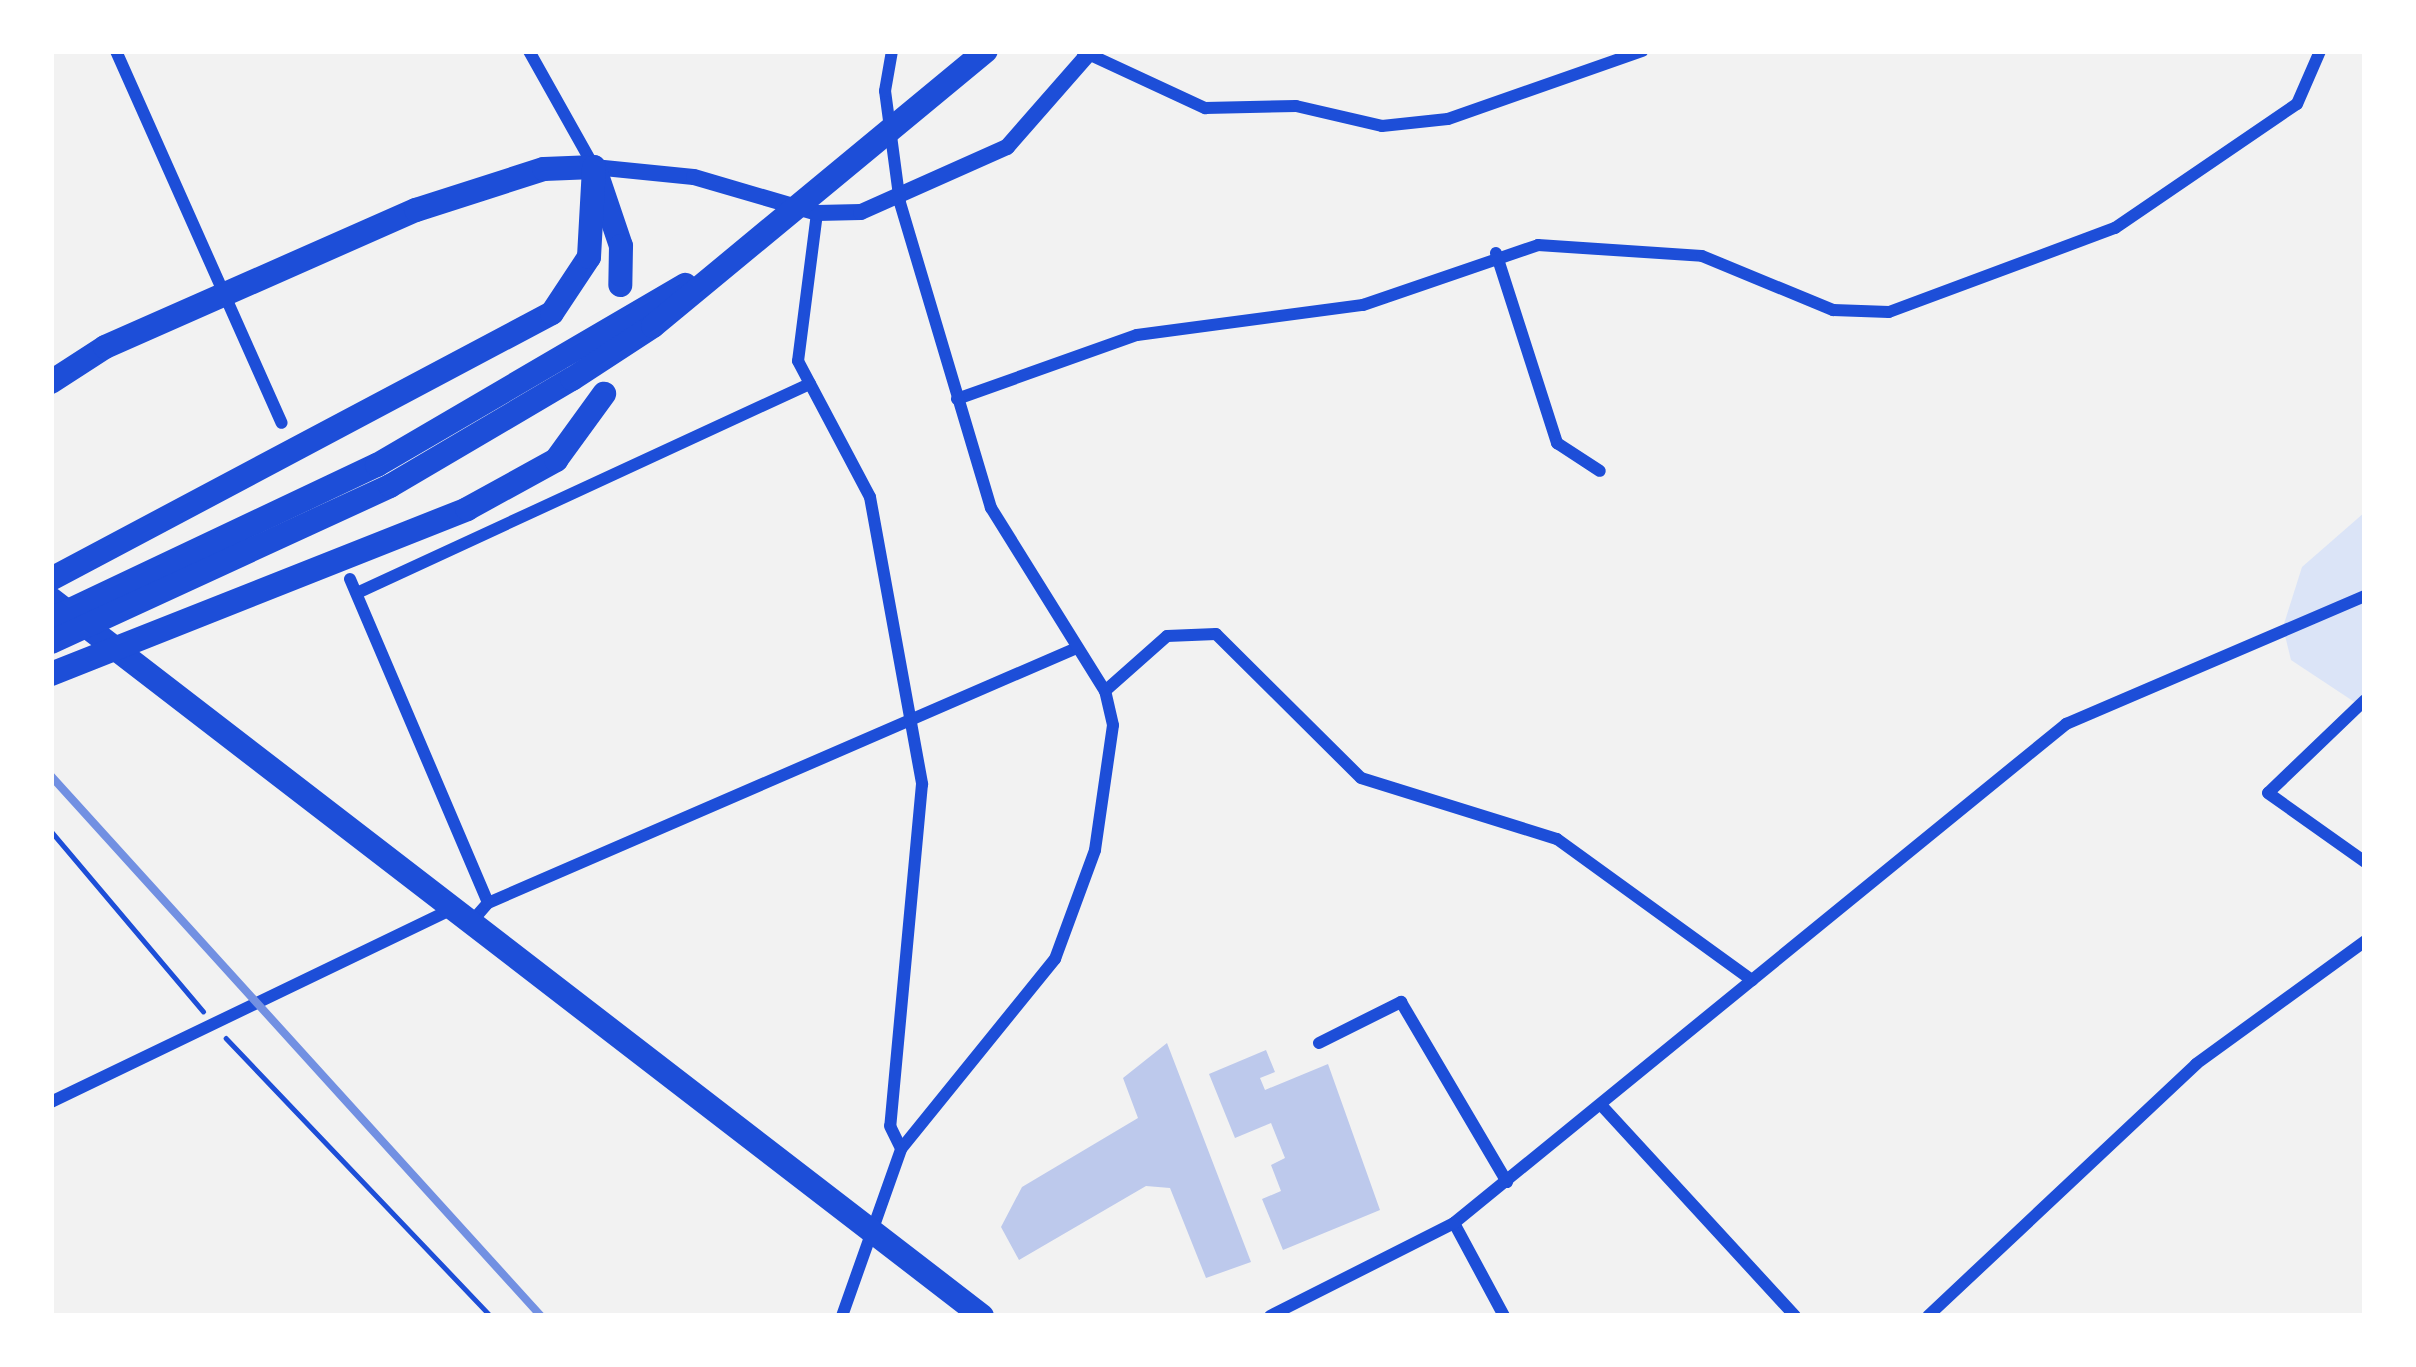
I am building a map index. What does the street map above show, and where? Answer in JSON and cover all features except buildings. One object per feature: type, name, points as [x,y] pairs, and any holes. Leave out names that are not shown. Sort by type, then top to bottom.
[{"type":"highway","points":[[51,642],[390,486],[747,250],[986,51]]},
{"type":"highway","points":[[51,382],[222,296],[487,184],[594,167]]},
{"type":"highway","points":[[594,167],[614,210],[620,285]]},
{"type":"highway","points":[[51,579],[552,313],[590,256],[594,167]]},
{"type":"highway","points":[[51,619],[566,370]]},
{"type":"highway","points":[[51,674],[154,638],[527,479],[582,434],[604,394]]},
{"type":"highway","points":[[51,598],[473,909],[982,1316]]},
{"type":"street","points":[[116,51],[282,423]]},
{"type":"street","points":[[529,51],[594,167],[694,177],[817,213],[900,203],[1007,147],[1087,52],[1205,108],[1296,106],[1382,125],[1448,119],[1642,51]]},
{"type":"street","points":[[842,1316],[901,1149],[1016,1019],[1063,941],[1111,783],[1105,691],[1074,649],[991,508],[957,398],[900,203],[885,91],[892,51]]},
{"type":"street","points":[[957,398],[1137,335],[1363,304],[1496,253],[1562,245],[1702,256],[1833,310],[1889,313],[2115,228],[2297,104],[2320,51]]},
{"type":"street","points":[[817,213],[798,361],[870,496],[924,832],[890,1126],[901,1149]]},
{"type":"street","points":[[1496,253],[1557,443],[1600,471]]},
{"type":"street","points":[[473,909],[353,586],[810,384]]},
{"type":"street","points":[[1270,1316],[1454,1223],[2066,724],[2365,596]]},
{"type":"street","points":[[1105,691],[1167,636],[1216,634],[1361,778],[1556,839],[1752,980]]},
{"type":"street","points":[[51,1102],[208,1019],[1074,649]]},
{"type":"street","points":[[2365,700],[2268,793],[2365,862]]},
{"type":"street","points":[[1928,1316],[2196,1064],[2365,941]]},
{"type":"street","points":[[1319,1043],[1401,1002],[1507,1182]]},
{"type":"street","points":[[1602,1106],[1795,1316]]},
{"type":"street","points":[[1454,1223],[1504,1316]]},
{"type":"path","points":[[51,831],[208,1019],[491,1316]]},
{"type":"shaded area","points":[[2365,512],[2365,709],[2291,660],[2283,627],[2302,567]]},
{"type":"railway","points":[[51,776],[541,1316]]}]
